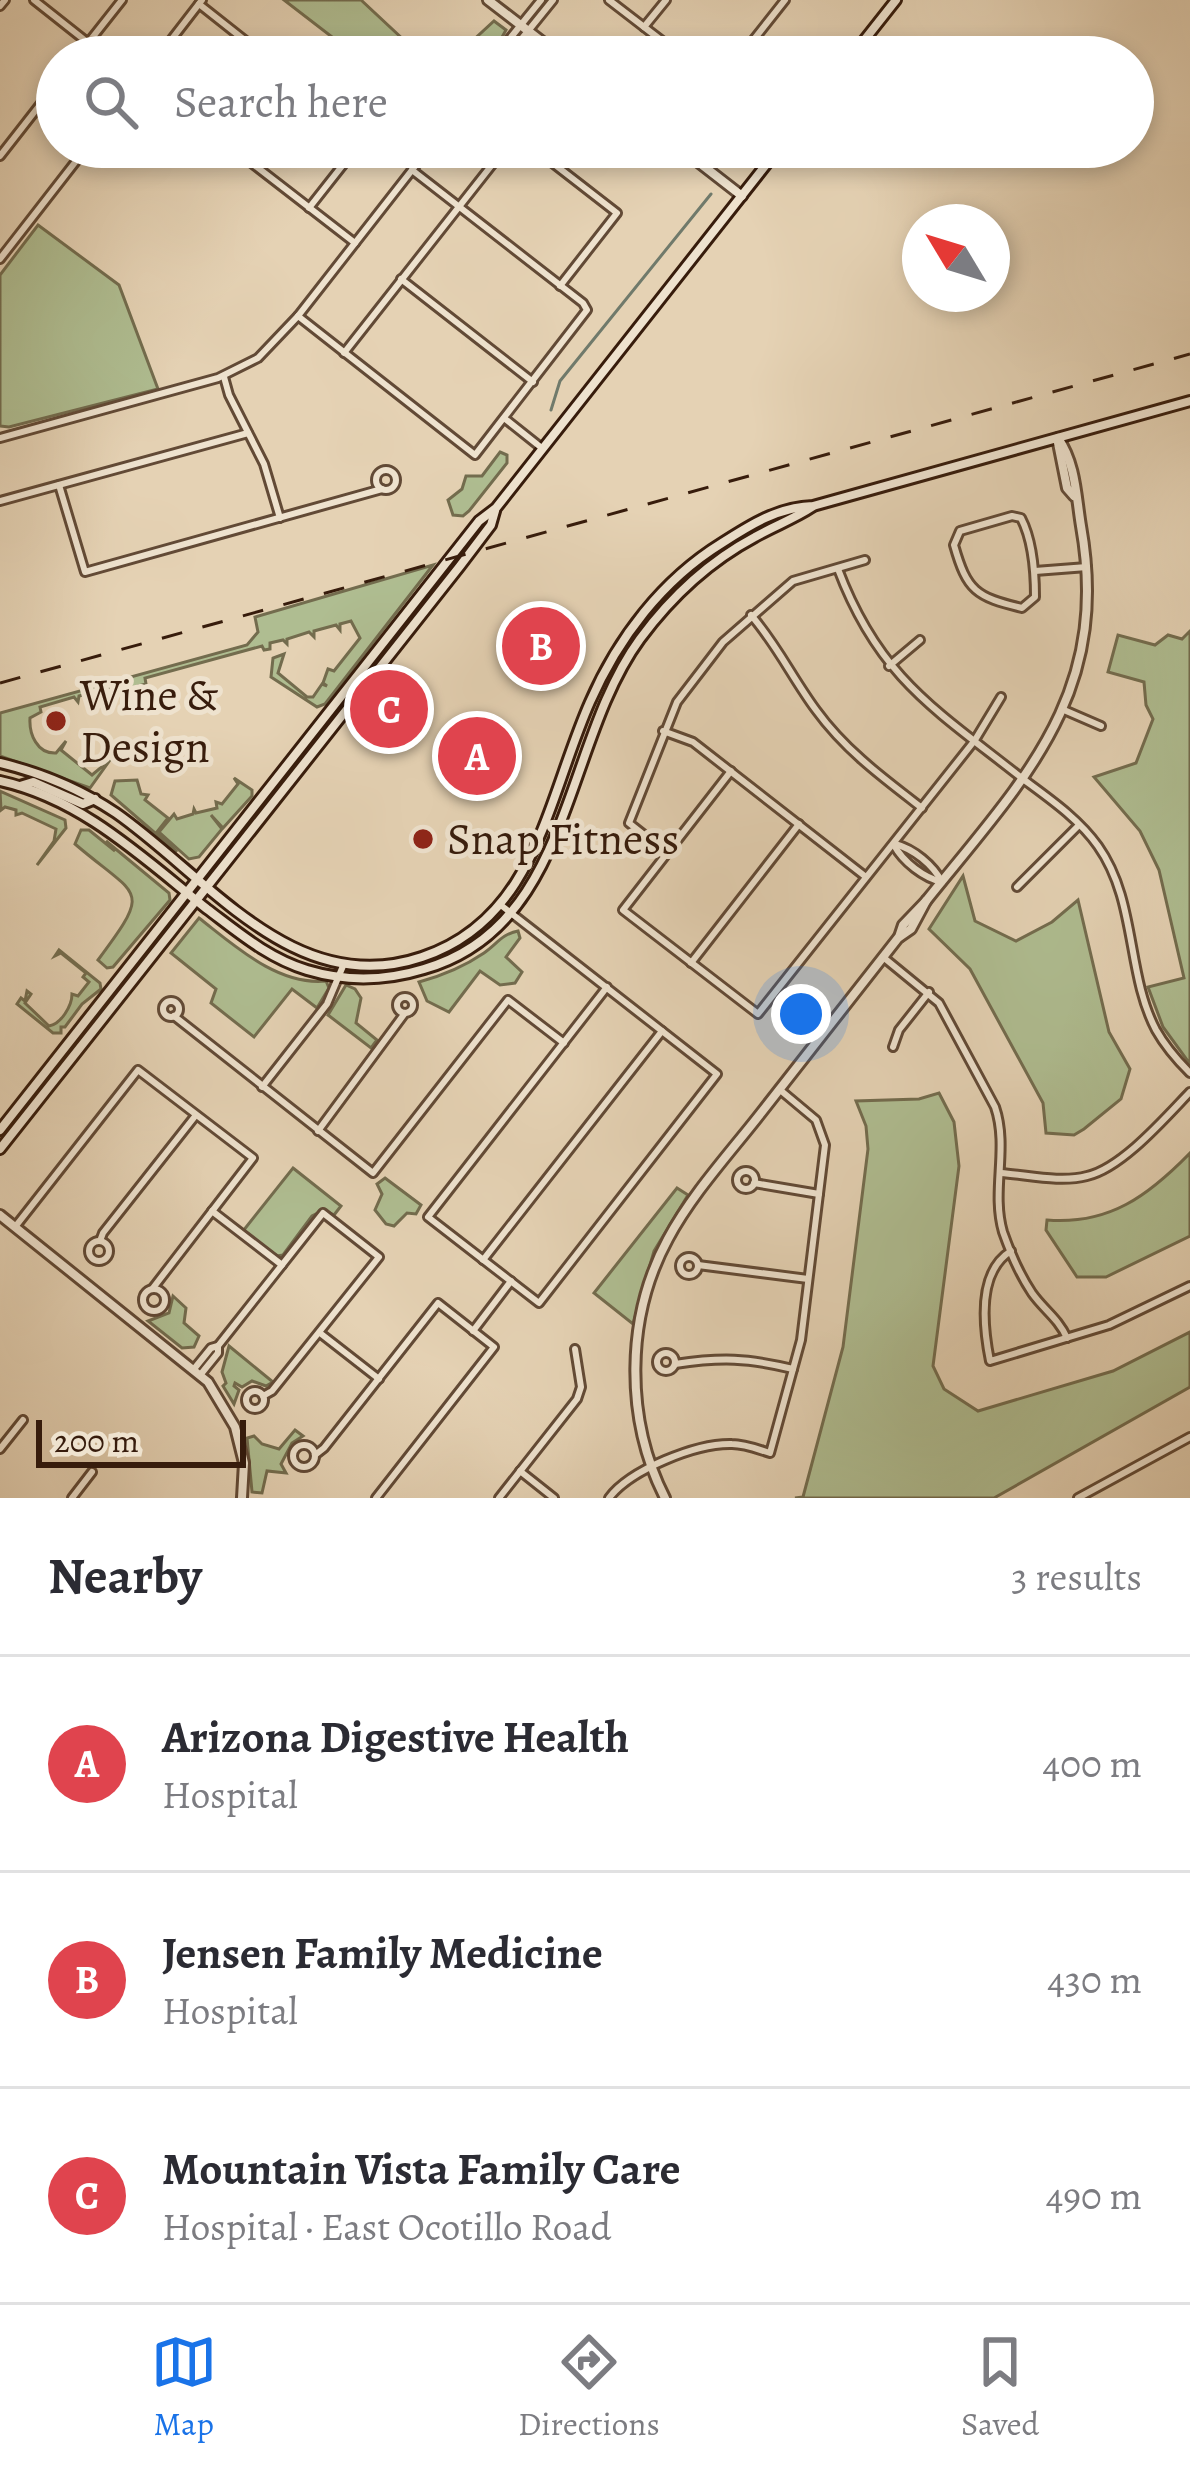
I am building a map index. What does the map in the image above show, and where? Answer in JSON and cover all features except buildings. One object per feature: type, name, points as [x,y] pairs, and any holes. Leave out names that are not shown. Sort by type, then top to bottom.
[{"type":"main road","points":[[488,0],[535,36]]},
{"type":"main road","points":[[868,36],[896,0]]},
{"type":"main road","points":[[706,168],[742,196]]},
{"type":"main road","points":[[0,1149],[480,540],[496,508],[764,168]]},
{"type":"main road","points":[[0,763],[39,773],[95,799],[280,942],[343,966],[418,958],[458,941],[502,906],[531,862],[588,706],[633,626],[684,571],[714,547],[790,507],[813,506],[1190,401]]},
{"type":"main road","points":[[665,1498],[642,1436],[635,1370],[642,1312],[656,1265],[686,1209],[883,958],[903,925],[1024,779],[1064,710],[1084,644],[1087,567],[1076,484],[1067,451],[1058,438]]},
{"type":"main road","points":[[0,781],[86,815],[287,964],[339,978],[388,977],[436,966],[478,942],[527,892],[551,848],[599,713],[638,642],[673,599],[715,563],[813,506]]},
{"type":"main road","points":[[0,1130],[479,521],[496,508]]},
{"type":"main road","points":[[282,772],[286,786]]},
{"type":"main road","points":[[19,786],[33,782],[80,802],[95,799]]},
{"type":"main road","points":[[62,1051],[62,1070]]},
{"type":"main road","points":[[0,1215],[198,1371],[235,1427],[244,1463],[242,1498]]},
{"type":"street","points":[[34,0],[79,36]]},
{"type":"street","points":[[94,36],[122,0]]},
{"type":"street","points":[[520,36],[542,0]]},
{"type":"street","points":[[517,36],[554,0]]},
{"type":"street","points":[[609,0],[656,36]]},
{"type":"street","points":[[644,27],[666,0]]},
{"type":"street","points":[[756,36],[784,0]]},
{"type":"street","points":[[174,36],[201,2],[240,36]]},
{"type":"street","points":[[0,157],[36,110]]},
{"type":"street","points":[[0,259],[71,168]]},
{"type":"street","points":[[258,168],[355,243]]},
{"type":"street","points":[[309,208],[340,168]]},
{"type":"street","points":[[344,353],[490,168]]},
{"type":"street","points":[[559,168],[617,213],[560,286]]},
{"type":"street","points":[[0,437],[224,375],[269,349],[412,170],[587,310],[475,455],[298,316]]},
{"type":"street","points":[[401,279],[533,382]]},
{"type":"street","points":[[224,375],[264,464],[280,518]]},
{"type":"street","points":[[505,418],[543,449]]},
{"type":"street","points":[[0,501],[248,433]]},
{"type":"street","points":[[59,484],[85,572],[382,489]]},
{"type":"street","points":[[1012,516],[1021,518],[1035,571],[1030,605],[1022,608],[979,594],[963,575],[954,536],[1012,516]]},
{"type":"street","points":[[667,853],[629,823],[663,731],[698,670],[751,615],[793,581],[865,560]]},
{"type":"street","points":[[1035,571],[1087,567]]},
{"type":"street","points":[[838,569],[866,633],[889,666],[1096,844],[1120,889],[1155,1028],[1190,1073]]},
{"type":"street","points":[[751,615],[842,742],[922,808]]},
{"type":"street","points":[[889,666],[920,640]]},
{"type":"street","points":[[731,771],[623,910],[758,1014],[975,740],[1001,697]]},
{"type":"street","points":[[1064,710],[1101,726]]},
{"type":"street","points":[[663,731],[693,742],[866,877]]},
{"type":"street","points":[[691,963],[799,824]]},
{"type":"street","points":[[1017,887],[1079,825]]},
{"type":"street","points":[[894,843],[936,871],[942,882]]},
{"type":"street","points":[[502,906],[607,987],[718,1074],[538,1303],[428,1216],[607,987]]},
{"type":"street","points":[[883,958],[939,1003],[995,1108],[1001,1124],[1000,1217],[1030,1290],[1058,1318],[1067,1338]]},
{"type":"street","points":[[262,1088],[327,1004],[343,966]]},
{"type":"street","points":[[892,1048],[899,1030],[929,992]]},
{"type":"street","points":[[174,1016],[373,1173],[508,1000],[564,1043]]},
{"type":"street","points":[[318,1131],[405,1013]]},
{"type":"street","points":[[483,1260],[662,1030]]},
{"type":"street","points":[[15,1227],[139,1070],[253,1158],[153,1288]]},
{"type":"street","points":[[609,1498],[632,1474],[725,1443],[770,1453],[801,1340],[825,1145],[811,1114],[779,1090]]},
{"type":"street","points":[[1001,1173],[1068,1179],[1097,1173],[1162,1122],[1190,1092]]},
{"type":"street","points":[[100,1241],[196,1115]]},
{"type":"street","points":[[754,1184],[819,1194]]},
{"type":"street","points":[[212,1211],[282,1265]]},
{"type":"street","points":[[198,1371],[218,1353],[218,1346],[322,1214],[379,1257],[272,1391],[263,1396]]},
{"type":"street","points":[[1011,1251],[991,1270],[983,1329],[990,1360],[1109,1325],[1190,1286]]},
{"type":"street","points":[[698,1264],[808,1279]]},
{"type":"street","points":[[473,1330],[511,1281]]},
{"type":"street","points":[[315,1455],[438,1304],[494,1347],[376,1498]]},
{"type":"street","points":[[319,1333],[379,1379]]},
{"type":"street","points":[[499,1498],[577,1399],[581,1387],[575,1349]]},
{"type":"street","points":[[676,1364],[747,1358],[793,1369]]},
{"type":"street","points":[[0,1449],[22,1420]]},
{"type":"street","points":[[1078,1498],[1190,1437]]},
{"type":"street","points":[[72,1498],[92,1472]]},
{"type":"street","points":[[520,1472],[554,1498]]},
{"type":"green space","points":[[284,0],[361,0],[400,36],[331,36]]},
{"type":"green space","points":[[494,21],[506,30],[503,36],[478,36]]},
{"type":"green space","points":[[38,225],[119,285],[158,389],[0,426],[0,275]]},
{"type":"green space","points":[[500,452],[507,455],[507,463],[469,511],[453,515],[448,500],[462,489],[466,476],[482,476]]},
{"type":"green space","points":[[433,565],[325,704],[317,707],[271,677],[273,658],[284,654],[278,673],[313,697],[322,684],[327,686],[323,683],[328,669],[334,671],[360,638],[351,621],[340,624],[340,630],[336,625],[314,631],[314,637],[309,632],[287,639],[287,644],[283,640],[270,643],[270,649],[262,646],[145,678],[146,684],[127,689],[124,684],[102,690],[102,696],[97,691],[79,696],[78,702],[74,697],[40,707],[30,724],[44,750],[56,753],[66,741],[61,750],[92,775],[110,760],[90,788],[0,756],[0,713],[247,645],[258,632],[255,617]]},
{"type":"green space","points":[[1190,631],[1190,1064],[1163,1027],[1148,987],[1184,978],[1159,870],[1140,831],[1094,777],[1136,763],[1153,719],[1144,682],[1108,672],[1118,635],[1155,645],[1168,635],[1182,639]]},
{"type":"green space","points":[[234,778],[252,790],[252,796],[223,828],[211,815],[222,829],[199,857],[189,859],[159,832],[174,814],[177,819],[193,814],[194,809],[196,813],[217,808],[216,802],[222,804],[238,784]]},
{"type":"green space","points":[[137,780],[141,794],[148,795],[145,800],[168,818],[157,832],[177,852],[111,795],[115,781]]},
{"type":"green space","points":[[0,791],[65,820],[66,828],[37,865],[54,841],[56,829],[22,813],[16,815],[16,810],[1,810]]},
{"type":"green space","points":[[81,830],[89,830],[115,851],[106,841],[169,893],[170,900],[113,967],[98,960],[127,918],[131,895],[75,844]]},
{"type":"green space","points":[[963,876],[975,921],[1016,941],[1052,922],[1078,900],[1109,1032],[1130,1069],[1121,1099],[1074,1135],[1046,1133],[1043,1103],[970,969],[929,929]]},
{"type":"green space","points":[[199,918],[274,971],[326,981],[329,988],[317,1008],[292,989],[254,1037],[211,1003],[216,989],[171,953]]},
{"type":"green space","points":[[518,931],[520,938],[506,957],[522,972],[515,983],[500,985],[480,971],[449,1012],[427,1001],[419,982],[469,962]]},
{"type":"green space","points":[[59,950],[100,983],[101,989],[61,1027],[61,1033],[53,1033],[17,1004],[21,998],[25,1001],[27,991],[31,994],[25,1003],[49,1026],[65,1014],[72,994],[78,996],[89,982],[83,977],[86,973],[61,953],[55,956]]},
{"type":"green space","points":[[346,985],[361,998],[356,1023],[377,1040],[371,1048],[328,1015]]},
{"type":"green space","points":[[939,1093],[954,1122],[959,1166],[933,1366],[944,1389],[978,1411],[1113,1371],[1190,1332],[1190,1387],[994,1498],[795,1498],[803,1497],[843,1347],[868,1149],[866,1126],[856,1101],[919,1099]]},
{"type":"green space","points":[[1190,1153],[1190,1236],[1106,1277],[1077,1277],[1046,1230],[1047,1220],[1090,1218],[1126,1205]]},
{"type":"green space","points":[[293,1168],[341,1206],[334,1215],[324,1210],[312,1216],[283,1255],[277,1256],[243,1231]]},
{"type":"green space","points":[[385,1178],[421,1205],[416,1214],[407,1213],[394,1226],[386,1224],[375,1210],[382,1194],[377,1184]]},
{"type":"green space","points":[[677,1188],[688,1195],[654,1251],[633,1324],[594,1293]]},
{"type":"green space","points":[[173,1296],[186,1308],[184,1323],[199,1336],[194,1347],[182,1348],[148,1321],[169,1313]]},
{"type":"green space","points":[[229,1346],[273,1382],[266,1386],[252,1381],[242,1387],[235,1383],[239,1390],[234,1404],[223,1386]]},
{"type":"green space","points":[[295,1430],[303,1436],[292,1443],[281,1464],[286,1473],[267,1471],[262,1493],[252,1492],[247,1438],[254,1436],[279,1449]]},
{"type":"waterway","points":[[551,410],[560,381],[711,194]]},
{"type":"railway","points":[[0,683],[1190,354]]},
{"type":"place","name":"Jensen Family Medicine","points":[[541,646]]},
{"type":"place","name":"Mountain Vista Family Care","points":[[389,709]]},
{"type":"place","name":"Wine & Design","points":[[56,721]]},
{"type":"place","name":"Arizona Digestive Health","points":[[477,756]]},
{"type":"place","name":"Snap Fitness","points":[[423,839]]}]
